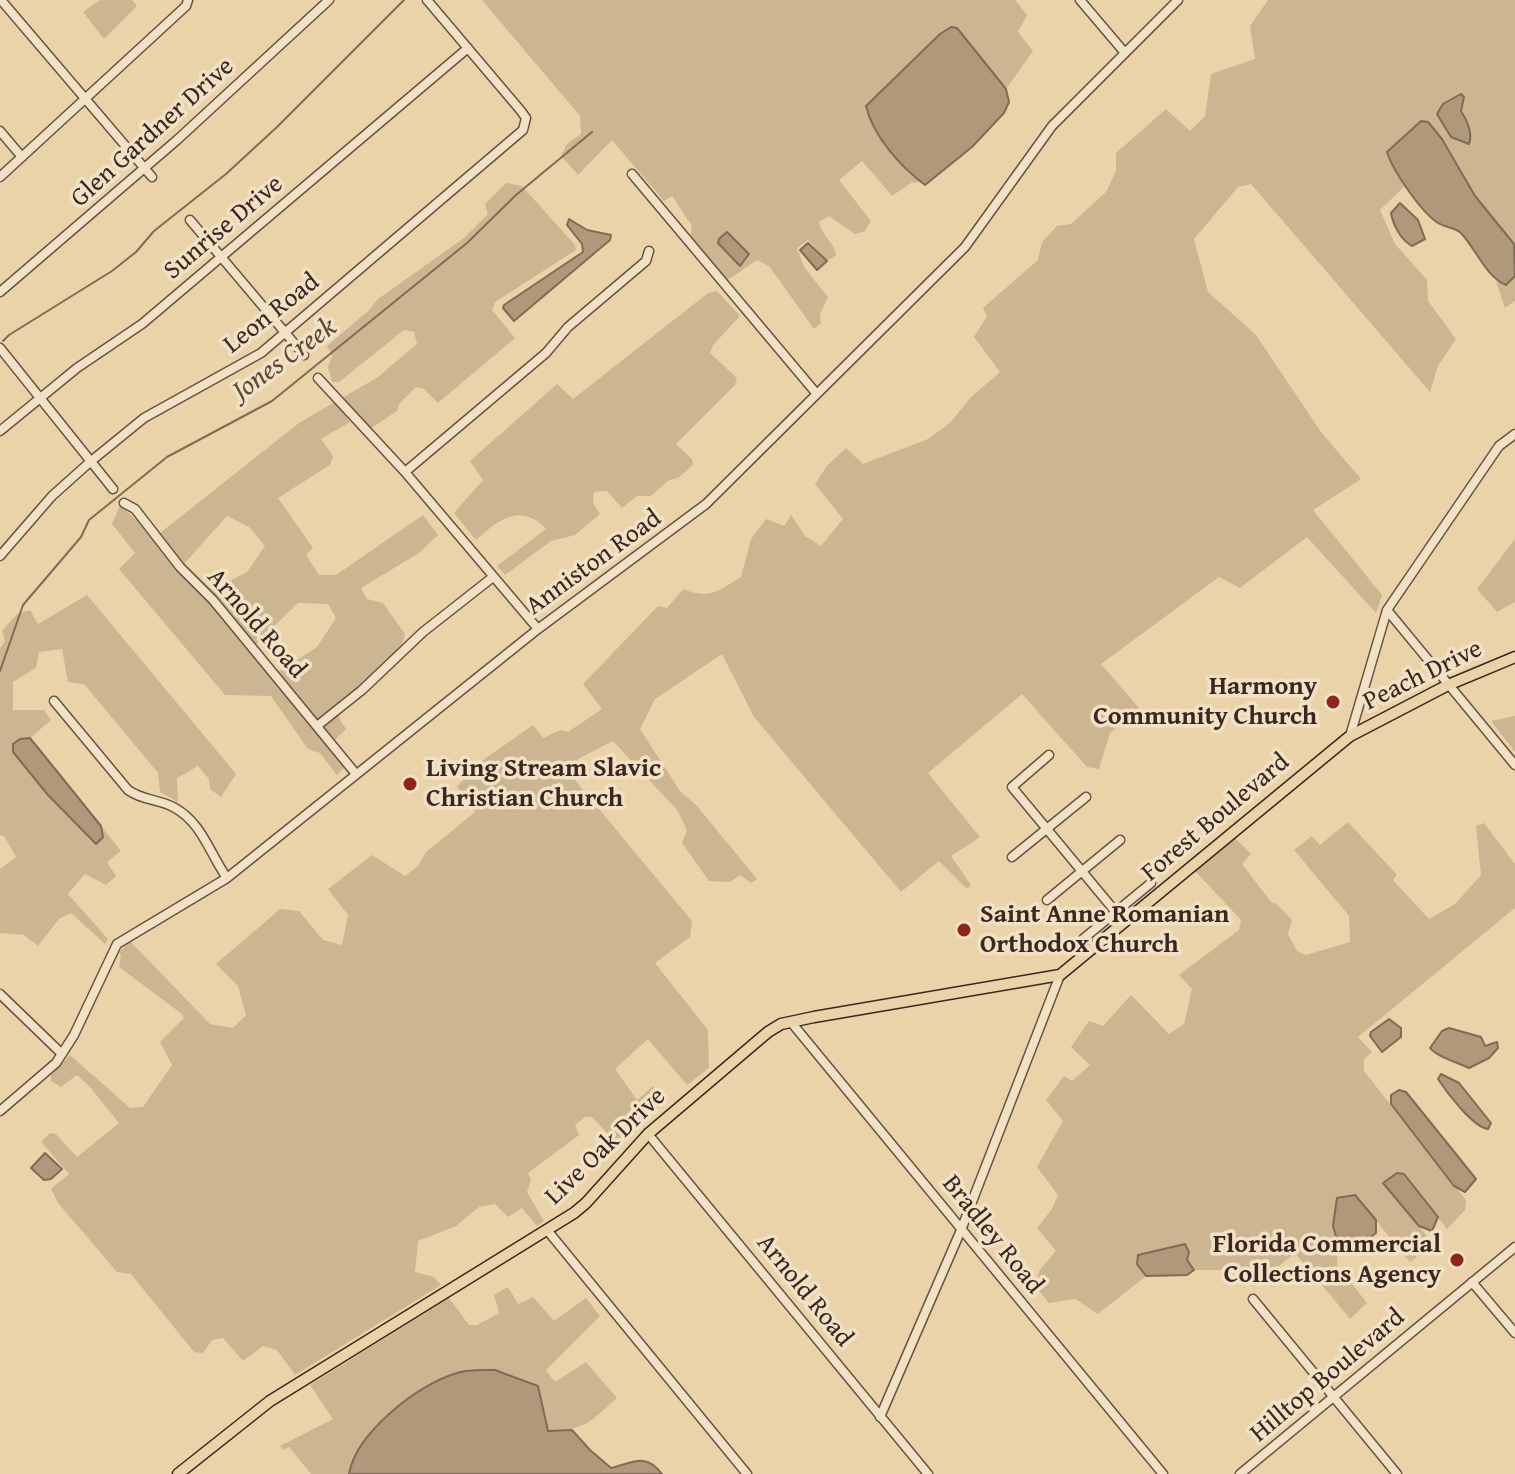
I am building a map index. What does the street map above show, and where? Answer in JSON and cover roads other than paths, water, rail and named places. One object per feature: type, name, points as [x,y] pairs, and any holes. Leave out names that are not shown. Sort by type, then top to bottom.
[{"type":"main road","name":"Peach Drive","points":[[1350,736],[1448,685],[1515,657]]},
{"type":"main road","name":"Forest Boulevard","points":[[1060,975],[1350,736]]},
{"type":"main road","name":"Live Oak Drive","points":[[178,1474],[270,1401],[586,1203],[648,1134],[781,1024],[950,991],[1060,975]]},
{"type":"street","points":[[1,0],[152,177]]},
{"type":"street","points":[[0,177],[186,6],[188,0]]},
{"type":"street","name":"Glen Gardner Drive","points":[[0,292],[177,140],[329,0]]},
{"type":"street","points":[[427,0],[468,48]]},
{"type":"street","points":[[1080,0],[1125,53]]},
{"type":"street","name":"Anniston Road","points":[[0,1111],[56,1063],[74,1035],[117,944],[227,878],[538,629],[694,514],[965,247],[1052,126],[1178,0]]},
{"type":"street","name":"Leon Road","points":[[0,556],[52,496],[144,418],[252,360],[523,130],[526,123],[521,111],[468,48]]},
{"type":"street","name":"Sunrise Drive","points":[[0,431],[77,368],[142,324],[468,48]]},
{"type":"street","points":[[0,131],[22,157]]},
{"type":"street","points":[[632,174],[816,393]]},
{"type":"street","points":[[190,220],[304,355]]},
{"type":"street","points":[[405,472],[546,353],[568,327],[646,261],[649,251]]},
{"type":"street","points":[[0,348],[113,489]]},
{"type":"street","points":[[318,378],[405,472],[538,629]]},
{"type":"street","points":[[1350,736],[1387,610],[1499,446],[1515,434]]},
{"type":"street","name":"Arnold Road","points":[[124,503],[135,509],[180,567],[213,600],[356,774]]},
{"type":"street","points":[[317,726],[362,690],[423,632],[493,577]]},
{"type":"street","points":[[1387,610],[1515,765]]},
{"type":"street","points":[[54,701],[128,790],[143,799],[177,809],[195,823],[227,878]]},
{"type":"street","points":[[1049,755],[1012,787],[1124,922]]},
{"type":"street","points":[[1012,857],[1086,797]]},
{"type":"street","points":[[1047,900],[1120,840]]},
{"type":"street","points":[[1083,939],[1151,883]]},
{"type":"street","name":"Forest Boulevard","points":[[880,1417],[961,1230],[1060,975]]},
{"type":"street","points":[[0,994],[62,1054]]},
{"type":"street","name":"Bradley Road","points":[[791,1022],[1163,1474]]},
{"type":"street","name":"Arnold Road","points":[[648,1134],[928,1474]]},
{"type":"street","points":[[547,1230],[747,1474]]},
{"type":"street","name":"Hilltop Boulevard","points":[[1240,1474],[1515,1247]]},
{"type":"street","points":[[1472,1282],[1515,1333]]},
{"type":"street","points":[[1253,1299],[1397,1474]]},
{"type":"waterway","points":[[3,341],[112,271],[136,252],[154,231],[226,174],[277,127],[404,0]]},
{"type":"waterway","name":"Jones Creek","points":[[0,671],[23,605],[81,537],[89,520],[167,457],[272,401],[467,243],[516,195],[592,132]]},
{"type":"place","name":"Harmony Community Church","points":[[1333,702]]},
{"type":"place","name":"Living Stream Slavic Christian Church","points":[[410,784]]},
{"type":"place","name":"Saint Anne Romanian Orthodox Church","points":[[964,930]]},
{"type":"place","name":"Florida Commercial Collections Agency","points":[[1457,1260]]}]
